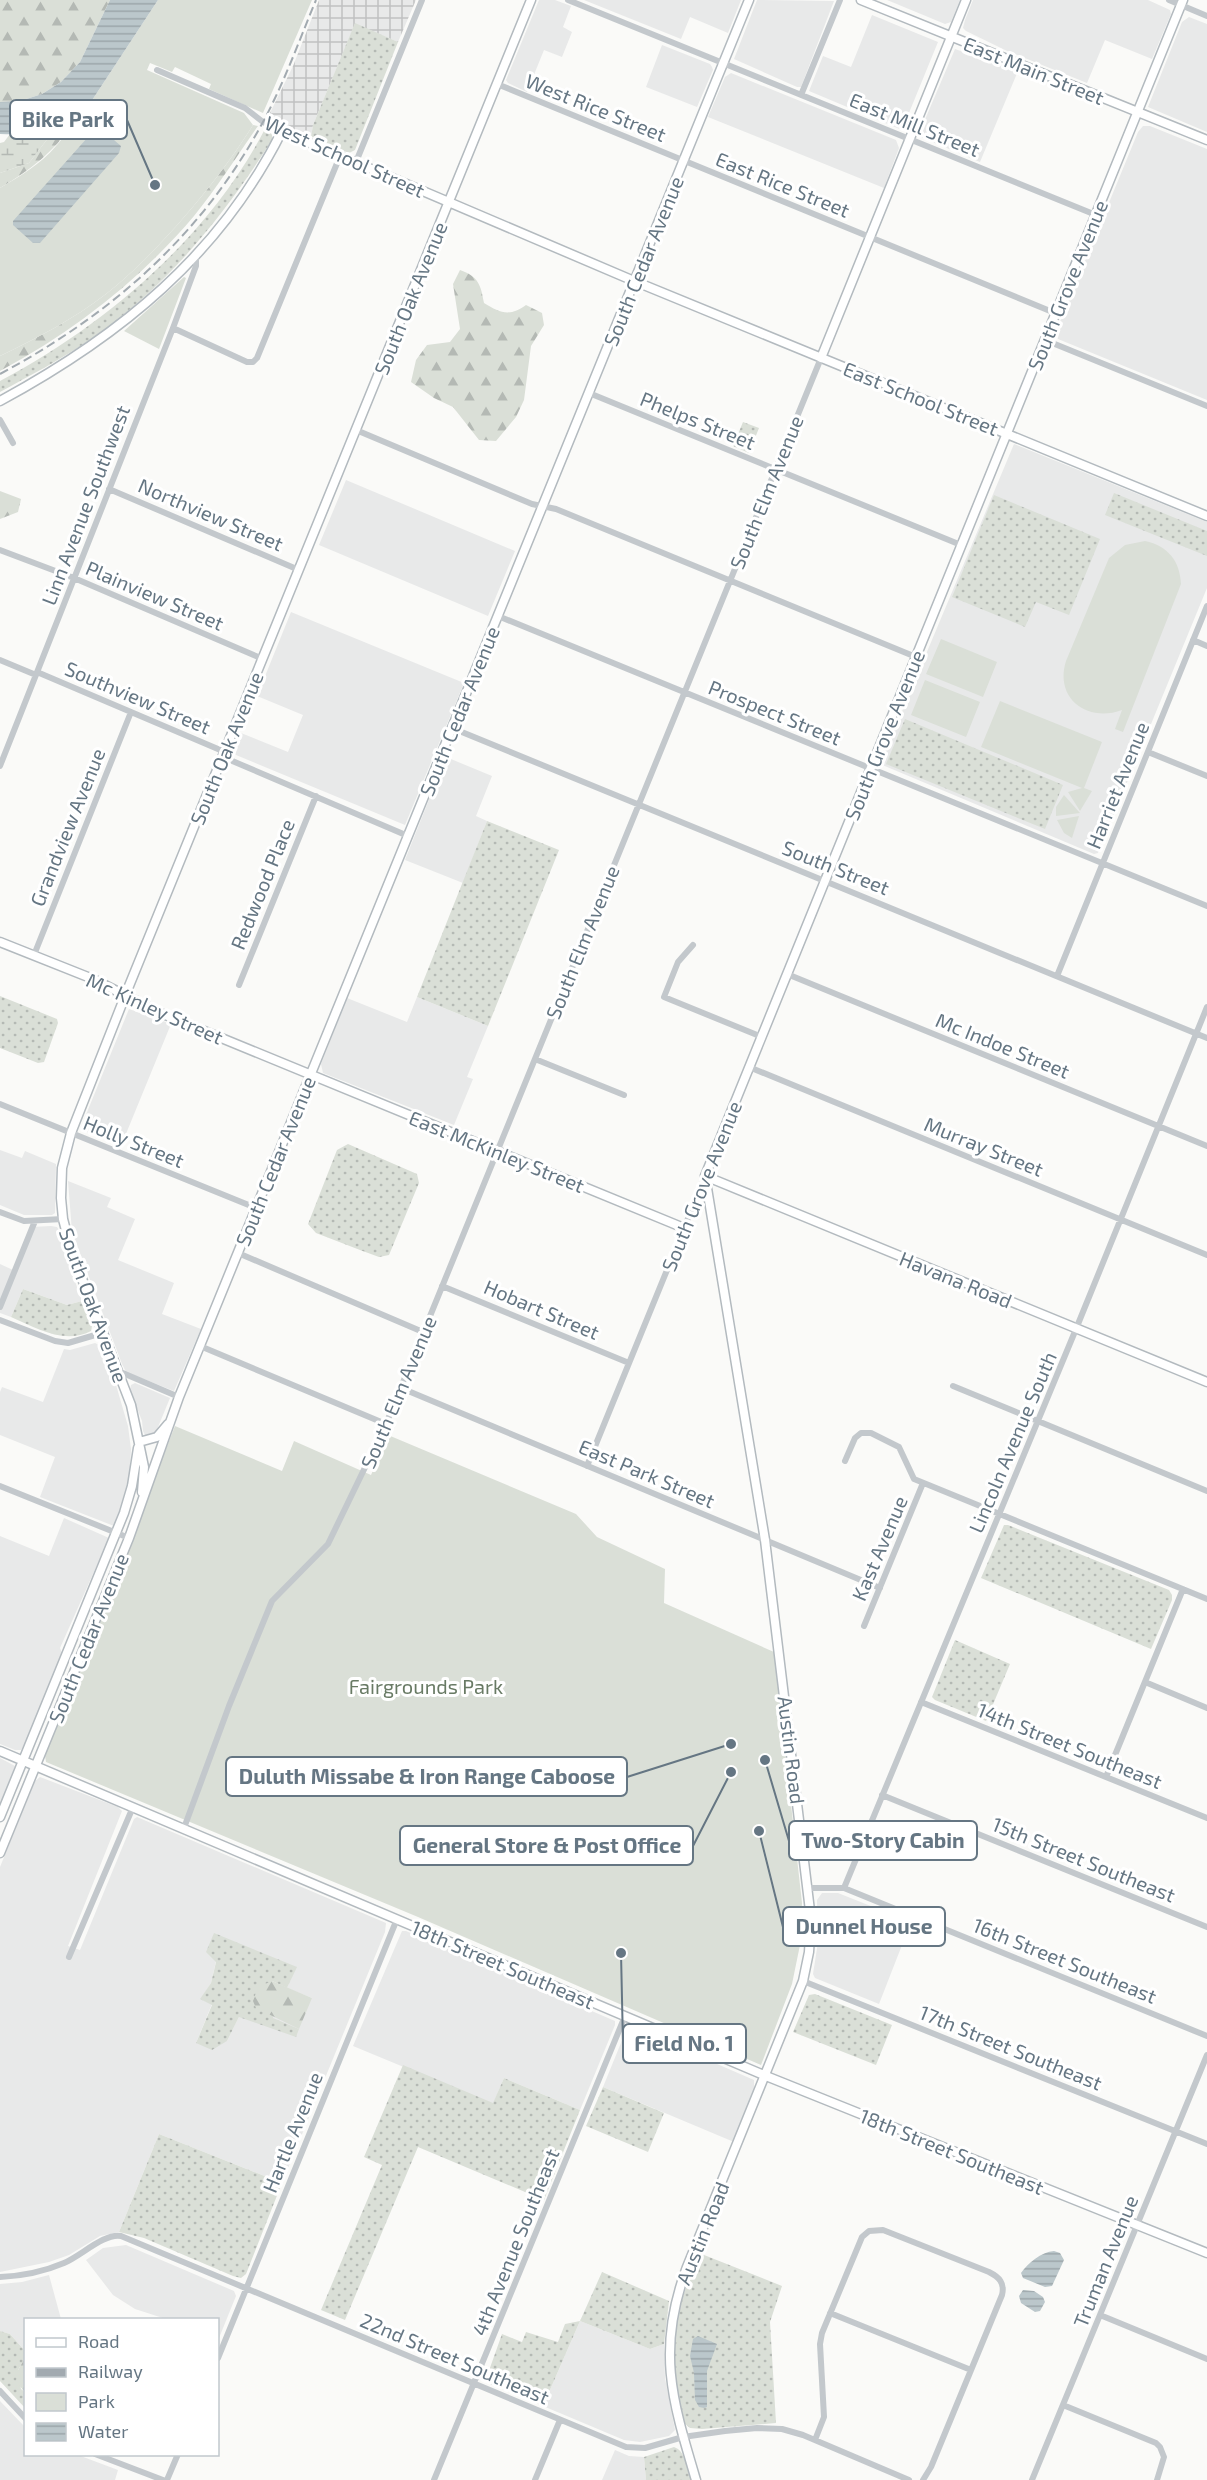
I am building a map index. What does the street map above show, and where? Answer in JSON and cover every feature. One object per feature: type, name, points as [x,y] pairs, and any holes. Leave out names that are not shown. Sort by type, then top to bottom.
[{"type":"street","points":[[356,162],[422,0]]},
{"type":"street","name":"South Oak Avenue","points":[[138,1510],[144,1477],[131,1406],[72,1253],[63,1219],[62,1168],[70,1133],[531,0]]},
{"type":"street","name":"East Mill Street","points":[[568,0],[1096,215]]},
{"type":"street","name":"South Cedar Avenue","points":[[0,1853],[129,1538],[179,1397],[237,1253],[749,0]]},
{"type":"street","points":[[801,95],[840,0]]},
{"type":"street","name":"East Main Street","points":[[861,0],[1207,140]]},
{"type":"street","name":"South Elm Avenue","points":[[184,1828],[229,1706],[272,1600],[328,1544],[386,1424],[966,0]]},
{"type":"street","points":[[1169,0],[1182,3],[1207,16]]},
{"type":"street","name":"South Grove Avenue","points":[[587,1466],[1182,3]]},
{"type":"street","name":"West School Street","points":[[157,70],[245,108],[263,122],[282,131],[634,281]]},
{"type":"street","name":"West Rice Street","points":[[496,84],[683,161]]},
{"type":"street","points":[[0,400],[57,369],[113,332],[138,311],[196,255],[250,185],[282,131]]},
{"type":"street","points":[[173,328],[247,362],[253,362],[257,358],[340,156]]},
{"type":"street","name":"East Rice Street","points":[[683,161],[1055,313]]},
{"type":"street","name":"Linn Avenue Southwest","points":[[0,766],[173,328],[196,266],[196,255]]},
{"type":"street","name":"East School Street","points":[[634,281],[1207,516]]},
{"type":"street","points":[[1045,340],[1207,406]]},
{"type":"street","name":"Phelps Street","points":[[589,393],[961,545]]},
{"type":"street","points":[[0,420],[13,443]]},
{"type":"street","points":[[356,430],[532,504],[543,506],[916,657]]},
{"type":"street","name":"Northview Street","points":[[109,489],[299,570]]},
{"type":"street","name":"Plainview Street","points":[[0,550],[74,578],[263,659]]},
{"type":"street","name":"Harriet Avenue","points":[[1057,976],[1207,606]]},
{"type":"street","name":"Prospect Street","points":[[498,616],[1207,906]]},
{"type":"street","points":[[1193,640],[1207,646]]},
{"type":"street","name":"Southview Street","points":[[0,660],[131,712],[408,836]]},
{"type":"street","name":"Grandview Avenue","points":[[34,955],[131,712]]},
{"type":"street","name":"South Street","points":[[452,728],[1207,1038]]},
{"type":"street","points":[[1148,752],[1207,776]]},
{"type":"street","name":"Redwood Place","points":[[239,985],[316,796]]},
{"type":"street","name":"Mc Kinley Street","points":[[0,942],[34,955],[158,1012],[311,1074]]},
{"type":"street","points":[[693,945],[678,962],[664,996],[762,1037]]},
{"type":"street","name":"Mc Indoe Street","points":[[787,974],[1207,1146]]},
{"type":"street","name":"Lincoln Avenue South","points":[[844,1888],[1207,1007]]},
{"type":"street","points":[[535,1059],[624,1095]]},
{"type":"street","name":"Murray Street","points":[[749,1067],[1207,1255]]},
{"type":"street","name":"East McKinley Street","points":[[311,1074],[684,1228]]},
{"type":"street","name":"Holly Street","points":[[0,1104],[256,1208]]},
{"type":"street","name":"Havana Road","points":[[705,1176],[1207,1382]]},
{"type":"street","name":"Austin Road","points":[[696,2480],[675,2412],[669,2367],[673,2312],[687,2267],[803,1981],[811,1934],[808,1888],[765,1540],[705,1176]]},
{"type":"street","points":[[0,1212],[24,1221],[63,1219]]},
{"type":"street","points":[[0,1307],[36,1221]]},
{"type":"street","points":[[237,1253],[423,1332]]},
{"type":"street","name":"Hobart Street","points":[[442,1286],[629,1363]]},
{"type":"street","points":[[0,1320],[55,1341],[68,1343],[102,1333]]},
{"type":"street","points":[[200,1346],[386,1424]]},
{"type":"street","points":[[118,1371],[179,1397]]},
{"type":"street","points":[[953,1386],[1207,1491]]},
{"type":"street","name":"East Park Street","points":[[400,1388],[880,1588]]},
{"type":"street","points":[[139,1442],[157,1437],[170,1422]]},
{"type":"street","points":[[845,1461],[857,1436],[866,1432],[871,1433],[899,1447],[914,1479],[1207,1599]]},
{"type":"street","name":"South Cedar Avenue","points":[[0,1817],[117,1533],[129,1499],[139,1442]]},
{"type":"street","name":"Kast Avenue","points":[[864,1626],[924,1483]]},
{"type":"street","points":[[0,1486],[129,1538]]},
{"type":"street","points":[[1106,1777],[1183,1589]]},
{"type":"street","points":[[1145,1682],[1207,1708]]},
{"type":"street","name":"14th Street Southeast","points":[[921,1702],[1207,1818]]},
{"type":"street","name":"18th Street Southeast","points":[[0,1751],[766,2076],[1207,2253]]},
{"type":"street","name":"15th Street Southeast","points":[[882,1795],[1207,1927]]},
{"type":"street","points":[[69,1957],[133,1807]]},
{"type":"street","name":"16th Street Southeast","points":[[808,1888],[844,1888],[1207,2036]]},
{"type":"street","name":"Hartle Avenue","points":[[219,2356],[398,1919]]},
{"type":"street","name":"17th Street Southeast","points":[[803,1981],[1207,2144]]},
{"type":"street","name":"4th Avenue Southeast","points":[[434,2480],[625,2016]]},
{"type":"street","name":"Truman Avenue","points":[[1032,2480],[1207,2055]]},
{"type":"street","points":[[815,2440],[824,2416],[820,2344],[830,2313],[862,2237],[869,2231],[878,2229],[899,2236],[990,2272],[1001,2281],[1003,2287],[1002,2295],[931,2466],[922,2480]]},
{"type":"street","name":"22nd Street Southeast","points":[[0,2277],[49,2269],[82,2254],[113,2235],[121,2236],[626,2447],[636,2449],[683,2437],[770,2428],[793,2432],[815,2440],[909,2480]]},
{"type":"street","points":[[830,2313],[971,2370]]},
{"type":"street","points":[[1100,2315],[1207,2359]]},
{"type":"street","points":[[0,2391],[24,2417]]},
{"type":"street","points":[[1063,2405],[1156,2443],[1164,2457],[1157,2480]]},
{"type":"street","points":[[535,2480],[560,2420]]},
{"type":"street","points":[[100,2456],[165,2480],[177,2456]]},
{"type":"shaded area","points":[[319,0],[416,0],[398,42],[355,24],[313,125],[311,137],[270,120],[268,117],[293,66]]},
{"type":"shaded area","points":[[539,0],[555,0],[571,6],[563,27],[572,32],[562,57],[544,50],[527,92],[506,80]]},
{"type":"shaded area","points":[[584,0],[741,0],[728,33],[690,17],[681,39]]},
{"type":"shaded area","points":[[757,0],[834,1],[801,87],[734,59]]},
{"type":"shaded area","points":[[887,0],[960,0],[951,22],[945,24]]},
{"type":"shaded area","points":[[973,0],[1148,0],[1170,10],[1171,14],[1152,59],[1105,40],[1087,83],[1005,50],[966,31],[963,28]]},
{"type":"shaded area","points":[[872,15],[938,42],[902,130],[809,91],[823,56],[851,67]]},
{"type":"shaded area","points":[[1189,17],[1207,24],[1207,132],[1148,107],[1182,22]]},
{"type":"shaded area","points":[[662,45],[710,64],[712,67],[713,70],[697,107],[646,87]]},
{"type":"shaded area","points":[[955,49],[1018,71],[980,162],[918,136]]},
{"type":"shaded area","points":[[731,73],[896,140],[899,148],[884,188],[708,117],[725,77]]},
{"type":"shaded area","points":[[1143,126],[1150,126],[1207,149],[1207,400],[1058,339],[1055,334],[1138,132]]},
{"type":"shaded area","points":[[1014,444],[1207,522],[1207,588],[1098,853],[1094,854],[880,764]]},
{"type":"shaded area","points":[[346,480],[515,551],[488,616],[319,545]]},
{"type":"shaded area","points":[[291,612],[464,683],[405,825],[236,755],[233,751],[241,733],[288,752],[303,715],[257,696]]},
{"type":"shaded area","points":[[446,757],[492,776],[476,816],[487,821],[463,883],[405,860]]},
{"type":"shaded area","points":[[417,997],[488,1026],[467,1077],[473,1079],[454,1125],[323,1073],[321,1064],[347,998],[407,1022]]},
{"type":"shaded area","points":[[129,1009],[171,1024],[121,1146],[82,1130],[81,1127]]},
{"type":"shaded area","points":[[0,1150],[22,1158],[25,1151],[56,1164],[55,1213],[52,1215],[24,1215],[0,1205]]},
{"type":"shaded area","points":[[68,1181],[111,1198],[107,1207],[135,1219],[118,1260],[174,1283],[162,1314],[201,1329],[174,1391],[126,1372],[72,1232]]},
{"type":"shaded area","points":[[31,1227],[57,1227],[60,1232],[61,1242],[82,1301],[67,1305],[23,1289],[11,1317],[0,1313],[0,1264],[13,1270]]},
{"type":"shaded area","points":[[95,1343],[101,1346],[116,1385],[128,1426],[131,1449],[129,1490],[114,1526],[40,1497],[55,1457],[0,1435],[2,1387],[43,1402],[64,1349],[70,1350]]},
{"type":"shaded area","points":[[135,1383],[170,1398],[156,1432],[151,1436],[145,1435],[143,1431],[142,1421],[130,1390],[131,1385]]},
{"type":"shaded area","points":[[64,1518],[109,1538],[60,1648],[62,1653],[25,1744],[21,1750],[15,1750],[0,1744],[0,1536],[49,1556]]},
{"type":"shaded area","points":[[0,1758],[15,1766],[0,1807]]},
{"type":"shaded area","points":[[40,1777],[118,1807],[122,1811],[68,1946],[80,1950],[134,1819],[137,1817],[386,1923],[385,1932],[282,2183],[159,2134],[119,2232],[100,2236],[69,2255],[49,2262],[0,2272],[0,1867],[35,1781]],"holes":[[[216,1961],[296,1967],[287,1988],[312,1998],[239,2017],[227,2041],[196,2043],[212,2004],[201,1999],[211,1983]]]},
{"type":"shaded area","points":[[822,1893],[838,1893],[911,1922],[879,2004],[815,1978],[813,1974],[818,1942],[817,1900]]},
{"type":"shaded area","points":[[402,1931],[615,2021],[580,2110],[504,2078],[493,2104],[353,2046]]},
{"type":"shaded area","points":[[630,2028],[754,2080],[754,2088],[734,2142],[603,2087],[625,2033]]},
{"type":"shaded area","points":[[126,2245],[234,2291],[236,2296],[219,2338],[219,2318],[163,2318],[135,2309],[113,2295],[86,2260],[103,2248]]},
{"type":"shaded area","points":[[49,2275],[61,2318],[24,2318],[24,2350],[10,2334],[0,2331],[0,2284],[22,2282]]},
{"type":"shaded area","points":[[580,2321],[650,2349],[664,2344],[665,2378],[675,2430],[669,2436],[640,2442],[624,2440],[543,2406]]},
{"type":"shaded area","points":[[0,2401],[24,2426],[24,2456],[81,2456],[118,2470],[115,2480],[0,2480]]},
{"type":"shaded area","points":[[615,2450],[629,2456],[644,2457],[646,2480],[602,2480]]},
{"type":"green space","points":[[0,0],[110,0],[80,62],[61,82],[42,94],[20,101],[0,102]]},
{"type":"green space","points":[[158,0],[312,0],[263,113],[209,89],[211,84],[175,67],[172,72],[150,63],[147,70],[244,113],[253,125],[223,169],[186,215],[126,278],[68,320],[0,356],[0,188],[37,164],[60,142],[83,114]]},
{"type":"green space","points":[[355,23],[398,42],[355,150],[349,153],[311,137],[313,125]]},
{"type":"green space","points":[[74,123],[41,160],[0,188],[0,173],[29,163],[55,129]]},
{"type":"green space","points":[[253,125],[258,126],[211,194],[173,240],[151,262],[79,322],[0,371],[0,356],[81,312],[126,278],[186,215],[223,169]]},
{"type":"green space","points":[[55,129],[29,163],[0,173],[0,143],[4,142],[10,134],[45,133]]},
{"type":"green space","points":[[265,129],[272,134],[272,140],[254,168],[213,223],[169,274],[118,319],[91,339],[0,392],[0,381],[79,333],[116,305],[184,242],[215,206],[242,169]]},
{"type":"green space","points":[[460,270],[475,278],[482,291],[484,303],[505,312],[515,311],[526,305],[542,313],[544,325],[531,346],[524,400],[516,417],[496,441],[479,440],[453,407],[434,398],[411,382],[416,360],[427,345],[450,342],[460,329],[453,284]]},
{"type":"green space","points":[[184,277],[186,278],[159,349],[124,331]]},
{"type":"green space","points":[[743,422],[759,428],[749,453],[733,446]]},
{"type":"green space","points":[[0,491],[21,499],[18,512],[0,519]]},
{"type":"green space","points":[[1114,493],[1207,531],[1207,556],[1105,515]]},
{"type":"green space","points":[[994,495],[1100,539],[1069,615],[1036,602],[1025,627],[952,597]]},
{"type":"green space","points":[[1145,541],[1160,547],[1171,556],[1178,568],[1181,584],[1123,732],[1115,729],[1122,710],[1097,713],[1077,705],[1069,697],[1064,675],[1066,661],[1109,558],[1125,545]]},
{"type":"green space","points":[[941,639],[997,662],[983,697],[926,674]]},
{"type":"green space","points":[[925,680],[980,702],[966,737],[911,715]]},
{"type":"green space","points":[[1000,701],[1102,742],[1084,788],[1092,791],[1080,811],[1068,792],[1082,788],[981,747]]},
{"type":"green space","points":[[905,719],[1063,785],[1045,829],[886,764]]},
{"type":"green space","points":[[1064,795],[1080,813],[1056,816],[1056,807]]},
{"type":"green space","points":[[1079,816],[1072,838],[1064,833],[1057,820]]},
{"type":"green space","points":[[487,821],[559,850],[488,1026],[417,997]]},
{"type":"green space","points":[[0,996],[57,1019],[58,1023],[44,1062],[38,1063],[0,1048]]},
{"type":"green space","points":[[348,1144],[417,1174],[419,1183],[389,1255],[379,1257],[360,1250],[316,1233],[308,1224],[337,1150]]},
{"type":"green space","points":[[23,1289],[67,1305],[82,1301],[92,1326],[91,1331],[81,1335],[61,1336],[11,1317]]},
{"type":"green space","name":"Fairgrounds Park","points":[[175,1426],[282,1471],[294,1441],[371,1475],[388,1435],[576,1514],[597,1537],[665,1569],[664,1603],[774,1652],[802,1903],[800,1945],[792,1984],[761,2065],[418,1917],[46,1762],[45,1756]]},
{"type":"green space","points":[[1004,1525],[1169,1590],[1172,1600],[1151,1649],[981,1578]]},
{"type":"green space","points":[[955,1640],[1010,1664],[986,1721],[932,1697]]},
{"type":"green space","points":[[214,1933],[297,1967],[287,1988],[272,1981],[273,2018],[299,2029],[296,2037],[239,2017],[227,2041],[212,2050],[196,2043],[212,2005],[200,1999],[211,1983],[216,1962],[206,1952]]},
{"type":"green space","points":[[272,1981],[312,1998],[299,2029],[256,2008],[253,2001],[258,1987]]},
{"type":"green space","points":[[815,1994],[892,2025],[876,2065],[793,2032],[809,1995]]},
{"type":"green space","points":[[403,2065],[493,2103],[504,2078],[580,2110],[544,2200],[418,2147],[345,2320],[321,2310],[382,2165],[364,2157]]},
{"type":"green space","points":[[603,2087],[664,2113],[648,2152],[586,2126]]},
{"type":"green space","points":[[159,2134],[282,2183],[246,2274],[241,2278],[144,2238],[119,2232]]},
{"type":"green space","points":[[699,2253],[782,2286],[770,2322],[776,2423],[702,2429],[690,2428],[684,2423],[673,2345],[681,2303]]},
{"type":"green space","points":[[602,2272],[669,2301],[664,2344],[650,2349],[580,2321]]},
{"type":"green space","points":[[580,2321],[543,2406],[490,2384],[486,2379],[502,2334],[522,2342],[526,2332],[558,2342],[565,2324]]},
{"type":"green space","points":[[0,2331],[10,2334],[24,2350],[24,2360],[18,2370],[21,2389],[24,2391],[24,2407],[0,2381]]},
{"type":"green space","points":[[24,2360],[24,2391],[16,2382],[18,2370]]},
{"type":"green space","points":[[674,2447],[684,2456],[691,2480],[646,2480],[644,2457]]},
{"type":"water","points":[[110,0],[158,0],[83,114],[64,126],[44,132],[0,134],[0,102],[20,101],[42,94],[61,82],[80,62]]},
{"type":"water","points":[[93,122],[121,146],[119,153],[40,243],[33,243],[13,225],[13,221],[88,137],[91,131],[89,126]]},
{"type":"water","points":[[1054,2251],[1060,2253],[1064,2260],[1052,2286],[1045,2287],[1023,2278],[1021,2273],[1031,2262],[1044,2253]]},
{"type":"water","points":[[1023,2290],[1034,2291],[1043,2297],[1045,2302],[1040,2311],[1035,2312],[1021,2303],[1019,2296]]},
{"type":"water","points":[[698,2336],[717,2344],[707,2371],[707,2407],[704,2408],[699,2407],[695,2400],[694,2373],[690,2356],[693,2339]]},
{"type":"railway","points":[[0,374],[41,351],[116,298],[183,236],[239,163],[263,122],[285,77],[316,0]]},
{"type":"place","name":"Bike Park","points":[[155,185]]},
{"type":"place","name":"Duluth Missabe & Iron Range Caboose","points":[[731,1744]]},
{"type":"place","name":"Two-Story Cabin","points":[[765,1760]]},
{"type":"place","name":"General Store & Post Office","points":[[731,1772]]},
{"type":"place","name":"Dunnel House","points":[[759,1831]]},
{"type":"place","name":"Field No. 1","points":[[621,1953]]}]
